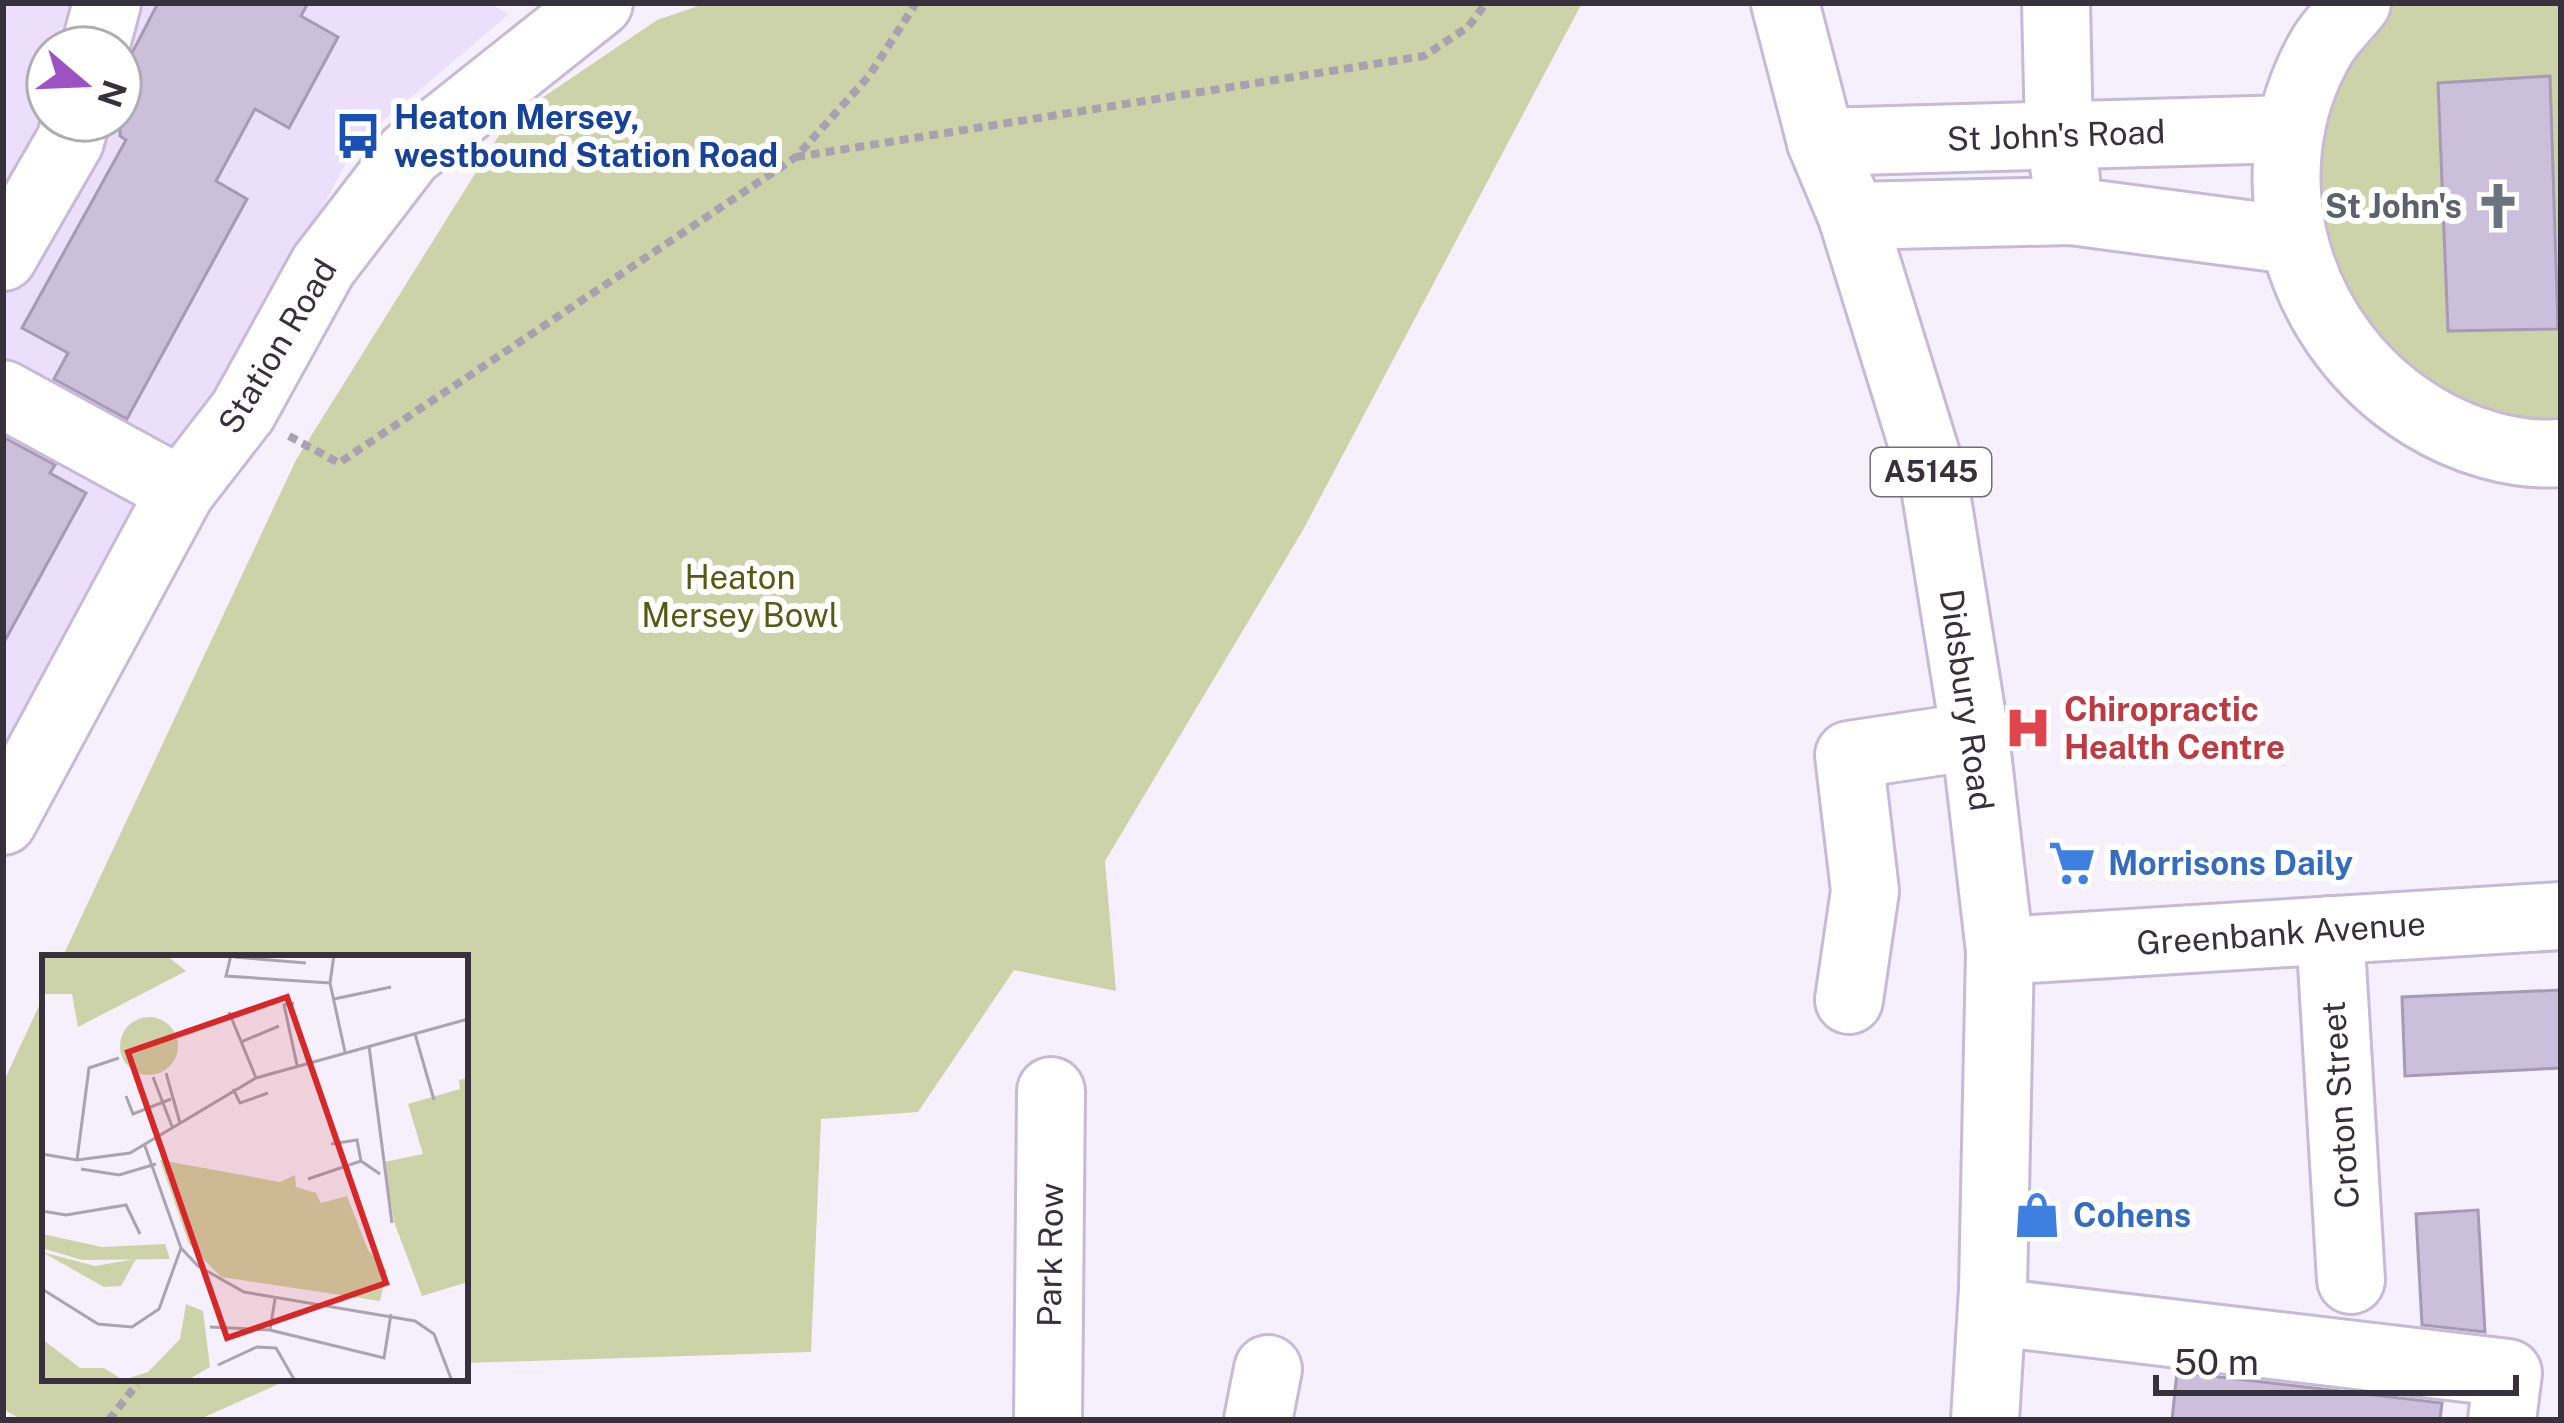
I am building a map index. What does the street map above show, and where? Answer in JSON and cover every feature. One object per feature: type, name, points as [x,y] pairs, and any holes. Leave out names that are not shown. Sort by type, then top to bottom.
[{"type":"street","name":"Station Road","points":[[3,821],[182,491],[243,410],[322,266],[409,154],[599,3]]},
{"type":"street","name":"Didsbury Road","points":[[1786,3],[1821,142],[1852,216],[1934,481],[1975,736],[2000,951],[1993,1312],[1985,1420]]},
{"type":"street","points":[[2056,3],[2059,135],[2072,211]]},
{"type":"street","points":[[2357,3],[2322,46],[2291,129],[2285,184],[2291,240],[2323,322],[2379,389],[2454,435],[2540,455],[2561,453]]},
{"type":"street","name":"St John's Road","points":[[1821,142],[2291,129]]},
{"type":"street","points":[[3,257],[68,144]]},
{"type":"street","points":[[1852,216],[2072,211],[2291,240]]},
{"type":"street","points":[[3,394],[182,491]]},
{"type":"street","points":[[1849,1000],[1865,891],[1849,754],[1975,736]]},
{"type":"street","name":"Greenbank Avenue","points":[[2000,951],[2561,916]]},
{"type":"street","name":"Croton Street","points":[[2330,930],[2351,1280]]},
{"type":"street","name":"Park Row","points":[[1048,1420],[1051,1091]]},
{"type":"street","points":[[1993,1312],[2508,1372],[2502,1420]]},
{"type":"path","points":[[339,463],[796,157],[869,76],[916,3]]},
{"type":"path","points":[[796,157],[1424,56],[1468,27],[1486,3]]},
{"type":"path","points":[[109,1420],[137,1384]]},
{"type":"shaded area","points":[[3,3],[488,3],[509,14],[356,144],[3,809]]},
{"type":"green space","name":"Heaton Mersey Bowl","points":[[707,3],[1582,3],[1303,530],[1105,861],[1116,991],[1014,970],[918,1112],[821,1119],[811,1352],[468,1363],[468,955],[63,955],[296,460],[508,121],[657,20]]},
{"type":"green space","points":[[2390,3],[2561,3],[2561,425],[2514,425],[2436,399],[2372,348],[2309,198],[2316,119],[2350,47]]},
{"type":"green space","points":[[42,999],[42,1381],[285,1381],[198,1420],[22,1420],[3,1409],[3,1083]]},
{"type":"building","points":[[158,3],[308,3],[301,16],[338,37],[289,128],[255,109],[216,181],[247,199],[127,419],[54,379],[68,353],[22,328],[124,144],[144,144],[144,30]]},
{"type":"building","name":"St John's","points":[[2550,76],[2558,329],[2448,331],[2438,83]]},
{"type":"building","points":[[3,437],[55,465],[50,473],[86,493],[3,644]]},
{"type":"building","points":[[2561,990],[2561,1068],[2405,1076],[2402,997]]},
{"type":"building","points":[[2478,1210],[2485,1332],[2422,1325],[2416,1214]]},
{"type":"building","points":[[2177,1372],[2442,1403],[2440,1420],[2172,1420]]},
{"type":"place","name":"Heaton Mersey, westbound Station Road","points":[[358,136]]},
{"type":"place","name":"St John's","points":[[2498,206]]},
{"type":"place","name":"Chiropractic Health Centre","points":[[2028,728]]},
{"type":"place","name":"Morrisons Daily","points":[[2072,863]]},
{"type":"place","name":"Cohens","points":[[2037,1215]]}]
